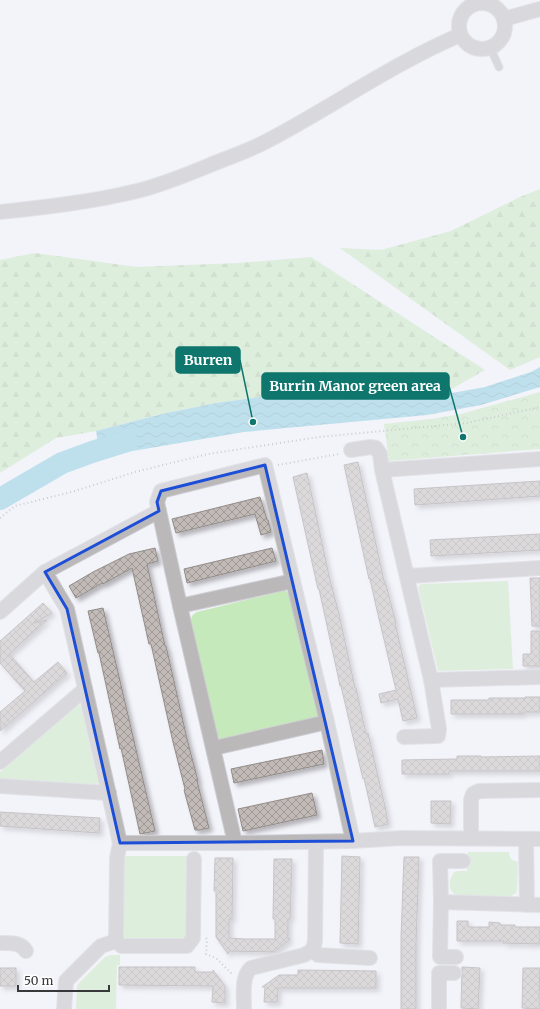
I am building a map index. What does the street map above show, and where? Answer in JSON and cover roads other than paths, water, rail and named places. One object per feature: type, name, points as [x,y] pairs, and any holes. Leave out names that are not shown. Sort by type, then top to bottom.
[{"type":"street","points":[[473,2],[488,4],[495,7],[504,19],[505,26],[501,39],[490,47],[483,49],[470,46],[460,35],[459,20],[462,14],[473,2]]},
{"type":"street","points":[[504,19],[540,9]]},
{"type":"street","points":[[0,212],[93,200],[138,190],[183,176],[266,142],[387,71],[439,44],[460,35]]},
{"type":"street","points":[[351,450],[370,447],[376,448],[380,454],[382,470],[408,576],[431,680],[439,729],[438,736],[404,737]]},
{"type":"street","points":[[382,470],[540,459]]},
{"type":"street","points":[[235,843],[157,502],[161,491],[265,465],[327,722],[353,841]]},
{"type":"street","points":[[0,612],[45,572],[159,511]]},
{"type":"street","points":[[408,576],[540,568]]},
{"type":"street","points":[[45,572],[67,609],[120,843],[117,858],[116,941]]},
{"type":"street","points":[[180,606],[293,581]]},
{"type":"street","points":[[431,680],[540,677]]},
{"type":"street","points":[[0,762],[85,689]]},
{"type":"street","points":[[214,748],[327,722]]},
{"type":"street","points":[[0,786],[109,793]]},
{"type":"street","points":[[471,838],[471,800],[474,794],[479,791],[540,790]]},
{"type":"street","points":[[120,843],[316,842],[401,838],[533,839],[534,905],[440,902]]},
{"type":"street","points":[[313,950],[315,941],[316,842]]},
{"type":"street","points":[[116,941],[122,946],[186,946],[193,938],[194,859]]},
{"type":"street","points":[[456,957],[440,957],[440,861],[462,861]]},
{"type":"street","points":[[64,1009],[66,981],[101,946],[116,941]]},
{"type":"street","points":[[0,943],[17,944],[26,951]]},
{"type":"street","points":[[313,950],[318,955],[370,958]]},
{"type":"street","points":[[244,1009],[244,982],[247,971],[251,968],[304,954],[313,950]]},
{"type":"street","points":[[439,1009],[439,973],[454,973]]},
{"type":"lane","points":[[490,47],[499,67]]},
{"type":"water","points":[[540,367],[540,387],[481,405],[427,415],[244,432],[121,453],[100,455],[96,431],[162,414],[216,403],[259,397],[334,400],[441,395],[485,387],[531,372]]},
{"type":"waterway","points":[[0,499],[62,463],[127,441]]},
{"type":"place","name":"Burren","points":[[253,422]]},
{"type":"place","name":"Burrin Manor green area","points":[[463,437]]}]
